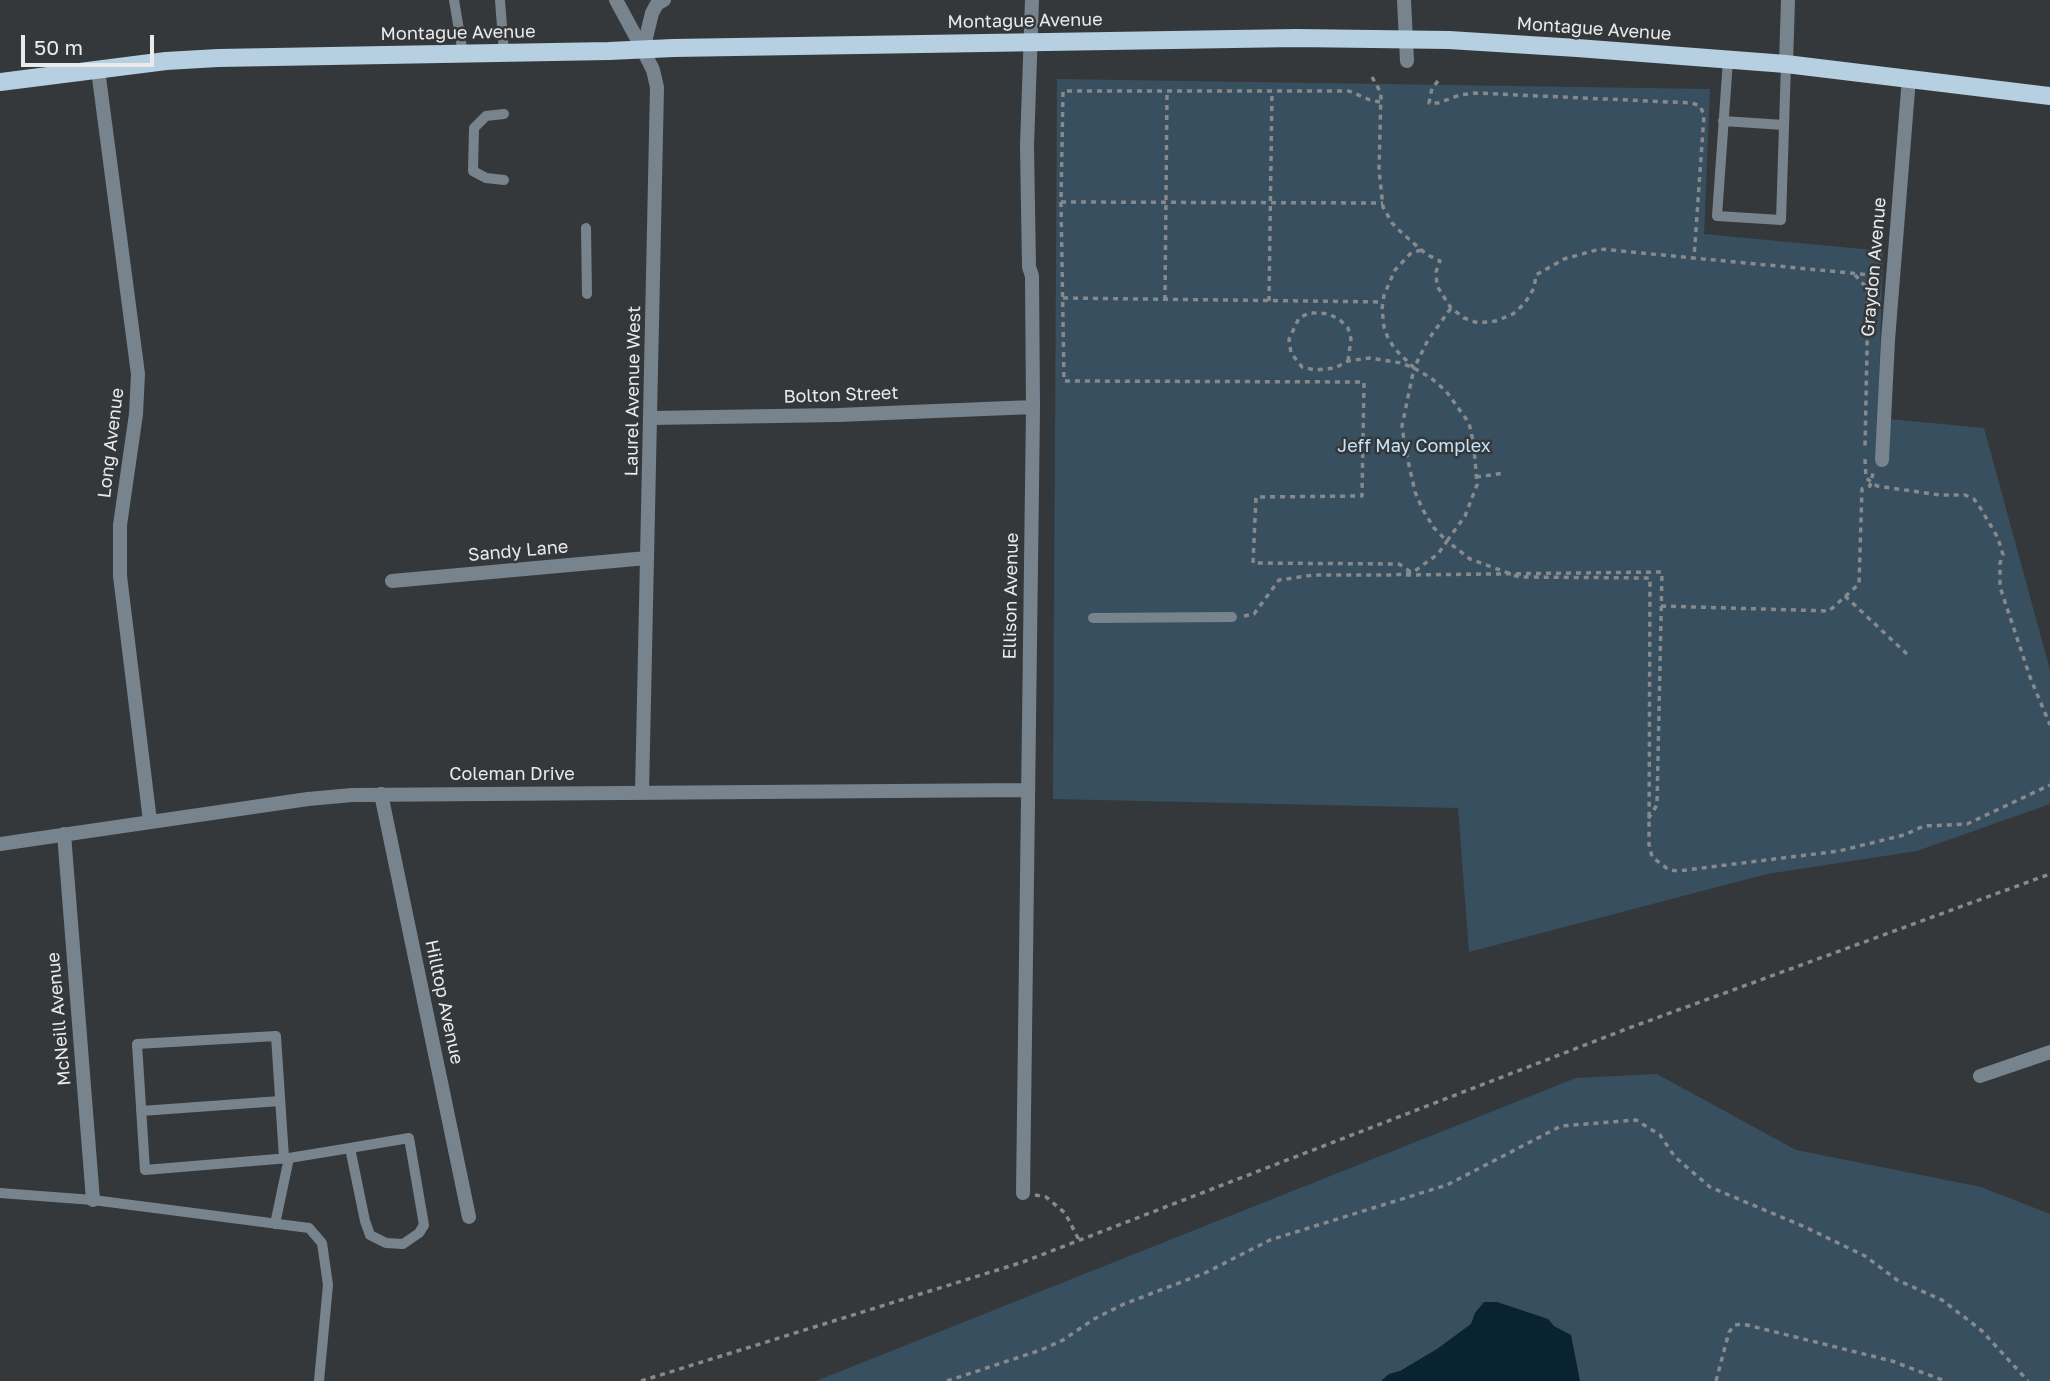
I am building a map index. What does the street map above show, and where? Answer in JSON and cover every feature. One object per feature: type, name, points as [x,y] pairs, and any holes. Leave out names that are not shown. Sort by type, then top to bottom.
[{"type":"main road","name":"Montague Avenue","points":[[0,82],[166,61],[218,58],[1296,38],[1407,39],[1577,48],[1786,64],[2050,96]]},
{"type":"street","name":"Laurel Avenue West","points":[[616,0],[653,69],[657,87],[642,793]]},
{"type":"street","points":[[643,50],[652,13],[657,4],[664,0]]},
{"type":"street","name":"Ellison Avenue","points":[[1023,1193],[1033,407],[1027,146],[1032,0]]},
{"type":"street","points":[[1404,0],[1407,61]]},
{"type":"street","points":[[1786,64],[1788,0]]},
{"type":"street","name":"Long Avenue","points":[[99,70],[138,374],[136,414],[120,525],[120,576],[150,821]]},
{"type":"street","name":"Graydon Avenue","points":[[1878,463],[1909,78]]},
{"type":"street","name":"Bolton Street","points":[[651,418],[838,415],[1033,407]]},
{"type":"street","name":"Sandy Lane","points":[[392,581],[647,558]]},
{"type":"street","name":"Coleman Drive","points":[[0,844],[308,799],[381,794],[1028,790]]},
{"type":"street","name":"Hilltop Avenue","points":[[381,794],[469,1217]]},
{"type":"street","name":"McNeill Avenue","points":[[64,834],[93,1200]]},
{"type":"street","points":[[1980,1076],[2050,1052]]},
{"type":"lane","points":[[454,0],[463,54]]},
{"type":"lane","points":[[500,0],[505,53]]},
{"type":"lane","points":[[1728,60],[1717,216],[1781,220],[1786,64]]},
{"type":"lane","points":[[504,180],[486,178],[473,171],[473,139],[474,128],[486,116],[505,114]]},
{"type":"lane","points":[[1723,121],[1784,125]]},
{"type":"lane","points":[[586,228],[587,294]]},
{"type":"lane","points":[[1093,618],[1232,617]]},
{"type":"lane","points":[[275,1224],[287,1158],[276,1036],[137,1044],[145,1170],[287,1158],[409,1138],[424,1225],[419,1233],[403,1244],[386,1244],[370,1235],[350,1148]]},
{"type":"lane","points":[[141,1111],[280,1101]]},
{"type":"lane","points":[[0,1193],[93,1200],[309,1228],[322,1243],[328,1285],[319,1381]]},
{"type":"path","points":[[1371,77],[1381,93],[1379,170],[1383,203],[1392,223],[1421,250],[1440,261],[1436,272],[1437,286],[1451,308],[1464,318],[1478,323],[1496,321],[1513,314],[1525,303],[1534,288],[1536,275],[1564,259],[1587,251],[1871,275],[1877,279],[1880,286]]},
{"type":"path","points":[[1438,81],[1432,88],[1429,103],[1475,93],[1692,103],[1700,106],[1704,115],[1694,258]]},
{"type":"path","points":[[1269,301],[1272,90]]},
{"type":"path","points":[[1380,102],[1349,91],[1063,91],[1060,202],[1065,381],[1364,382],[1362,496],[1256,497],[1253,563],[1399,564],[1412,573]]},
{"type":"path","points":[[1165,300],[1167,91]]},
{"type":"path","points":[[1060,202],[1383,203]]},
{"type":"path","points":[[1393,575],[1412,573],[1438,554],[1465,516],[1476,485],[1474,446],[1469,423],[1446,391],[1414,368],[1395,349],[1384,327],[1383,302],[1388,281],[1410,254],[1421,250]]},
{"type":"path","points":[[1853,273],[1866,287],[1868,299],[1866,478],[1871,483],[1896,491],[1965,495],[1974,499],[1998,538],[2003,555],[2000,563],[2000,587],[2024,662],[2050,726]]},
{"type":"path","points":[[1063,298],[1383,302]]},
{"type":"path","points":[[1451,308],[1428,340],[1414,368],[1405,403],[1402,426],[1415,492],[1434,528],[1447,541],[1470,559],[1519,577],[1650,578],[1649,844],[1652,857],[1664,868],[1678,871],[1839,851],[1904,835],[1924,826],[1967,824],[2050,785]]},
{"type":"path","points":[[1348,361],[1351,340],[1348,328],[1339,320],[1329,314],[1319,313],[1309,313],[1299,318],[1289,339],[1291,353],[1302,367],[1315,370],[1335,368],[1348,361],[1369,358],[1414,368]]},
{"type":"path","points":[[1661,606],[1829,611],[1859,584],[1862,489],[1871,483],[1878,463]]},
{"type":"path","points":[[1476,477],[1504,473]]},
{"type":"path","points":[[1232,617],[1254,614],[1279,580],[1314,575],[1662,572],[1657,805],[1648,820]]},
{"type":"path","points":[[1845,596],[1907,654]]},
{"type":"path","points":[[641,1381],[1023,1262],[1629,1028],[2050,874]]},
{"type":"path","points":[[947,1381],[1041,1350],[1124,1304],[1205,1273],[1270,1240],[1447,1185],[1561,1126],[1636,1120],[1660,1135],[1675,1157],[1710,1187],[1865,1256],[1897,1280],[1942,1300],[1981,1330],[2028,1381]]},
{"type":"path","points":[[1023,1193],[1046,1198],[1056,1205],[1065,1213],[1079,1240]]},
{"type":"path","points":[[1716,1381],[1729,1332],[1735,1325],[1743,1324],[1892,1362],[1945,1381]]},
{"type":"green space","name":"Jeff May Complex","points":[[1057,79],[1710,89],[1704,234],[1883,251],[1878,418],[1984,428],[2050,670],[2050,804],[1917,851],[1767,874],[1469,952],[1458,808],[1053,799]]},
{"type":"green space","points":[[1657,1074],[1796,1150],[1981,1187],[2050,1214],[2050,1381],[816,1381],[1576,1078]]},
{"type":"shaded area","points":[[1484,1302],[1497,1302],[1548,1319],[1554,1326],[1571,1335],[1580,1381],[1381,1381],[1389,1374],[1400,1371],[1437,1349],[1471,1324],[1475,1313]]}]
